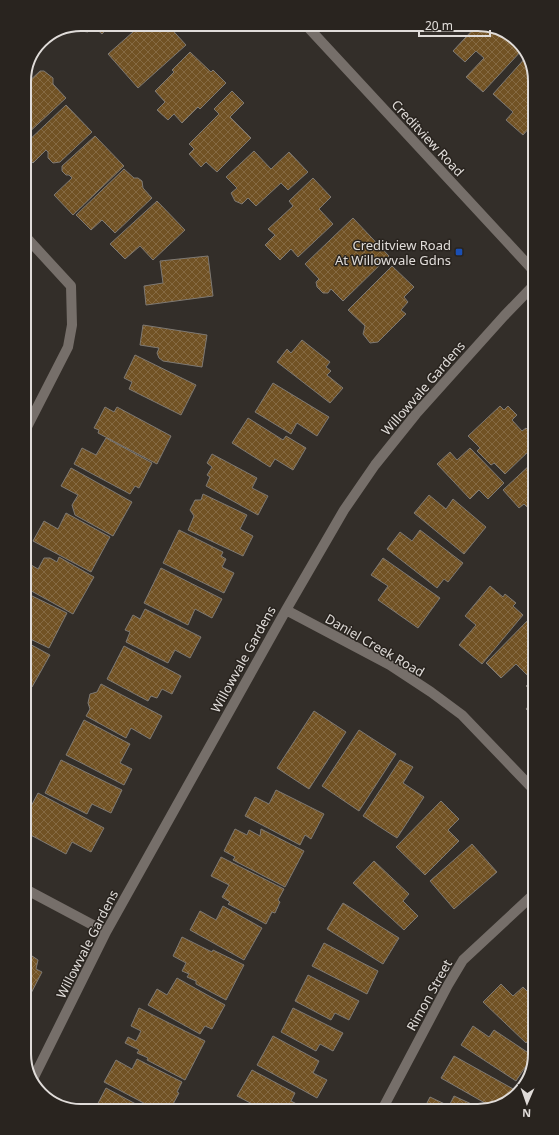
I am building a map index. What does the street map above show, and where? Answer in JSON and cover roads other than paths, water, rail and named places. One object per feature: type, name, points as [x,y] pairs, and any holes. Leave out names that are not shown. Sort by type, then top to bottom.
[{"type":"street","name":"Creditview Road","points":[[311,31],[528,265]]},
{"type":"street","points":[[31,243],[71,286],[72,325],[68,347],[31,419]]},
{"type":"street","name":"Willowvale Gardens","points":[[35,1074],[106,932],[286,610],[344,510],[375,465],[427,402],[504,316],[528,292]]},
{"type":"street","name":"Daniel Creek Road","points":[[286,610],[390,665],[431,692],[462,715],[528,784]]},
{"type":"street","points":[[31,892],[106,932]]},
{"type":"street","name":"Rimon Street","points":[[384,1104],[448,984],[463,960],[528,900]]},
{"type":"place","name":"Creditview Road At Willowvale Gdns","points":[[459,252]]}]
